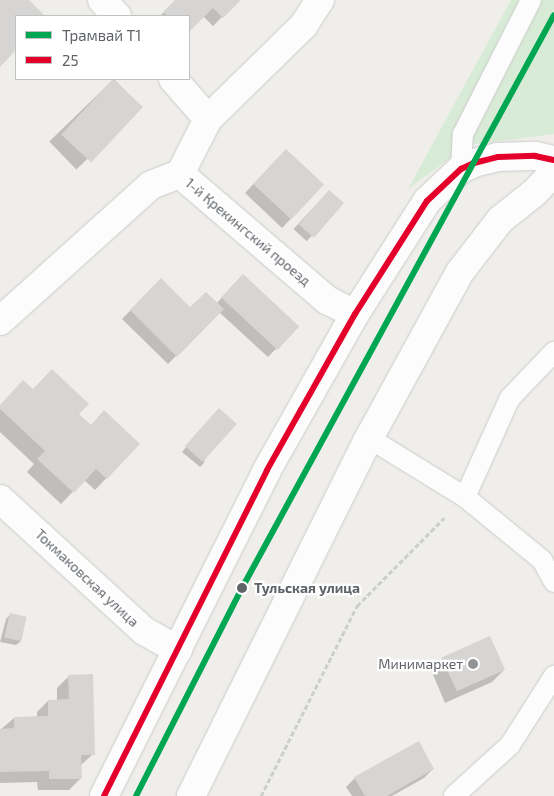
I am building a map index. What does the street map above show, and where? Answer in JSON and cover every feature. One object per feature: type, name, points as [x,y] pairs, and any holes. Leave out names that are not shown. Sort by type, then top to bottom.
[{"type":"street","points":[[102,0],[116,15]]},
{"type":"street","name":"1-й Крекингский проезд","points":[[320,0],[304,25],[208,118],[180,174],[328,300],[354,314]]},
{"type":"street","points":[[174,80],[208,118]]},
{"type":"street","points":[[104,796],[267,470],[354,314],[426,201],[461,169],[498,157],[554,160]]},
{"type":"street","points":[[191,796],[369,438],[460,272],[500,220],[534,193],[554,172]]},
{"type":"street","points":[[0,321],[151,185],[180,174]]},
{"type":"street","name":"Токмаковская улица","points":[[0,499],[144,631],[178,650]]},
{"type":"lane","points":[[461,169],[463,134],[531,0]]},
{"type":"lane","points":[[465,497],[510,398],[554,352]]},
{"type":"lane","points":[[369,438],[465,497],[542,560],[554,582]]},
{"type":"lane","points":[[454,796],[510,745],[554,676]]},
{"type":"path","points":[[261,796],[357,606],[465,497]]},
{"type":"green space","points":[[511,0],[554,0],[554,134],[468,145],[408,189]]},
{"type":"building","points":[[0,0],[29,0],[44,15],[15,15],[15,51],[0,67]]},
{"type":"building","points":[[175,0],[240,1],[223,18],[213,8],[190,31],[190,15],[167,15],[163,12]]},
{"type":"building","points":[[114,80],[143,107],[91,163],[61,135]]},
{"type":"building","points":[[286,149],[324,184],[291,220],[253,184]]},
{"type":"building","points":[[329,190],[344,203],[314,238],[299,225]]},
{"type":"building","points":[[243,274],[299,327],[277,350],[221,297]]},
{"type":"building","points":[[161,278],[190,307],[206,292],[224,309],[177,357],[130,310]]},
{"type":"building","points":[[52,369],[89,404],[79,414],[91,425],[104,410],[140,444],[107,479],[96,469],[74,493],[37,459],[45,451],[0,409],[0,405],[23,380],[33,389]]},
{"type":"building","points":[[219,408],[237,424],[203,462],[185,446]]},
{"type":"building","points":[[10,613],[27,617],[21,641],[4,637]]},
{"type":"building","name":"Минимаркет","points":[[490,636],[505,670],[457,691],[442,658]]},
{"type":"building","points":[[93,674],[95,755],[81,755],[82,779],[49,779],[49,771],[0,772],[0,729],[14,728],[14,717],[48,716],[48,700],[69,699],[68,675]]},
{"type":"building","points":[[419,741],[434,769],[387,796],[365,796],[354,777]]},
{"type":"tram line","name":"T1","points":[[136,796],[242,588],[554,15]]},
{"type":"transit line","name":"25","points":[[104,796],[267,470],[355,314],[427,201],[461,169],[474,163],[498,157],[535,156],[554,160]]},
{"type":"place","name":"Тульская улица","points":[[242,588]]},
{"type":"place","name":"Минимаркет","points":[[473,664]]}]
